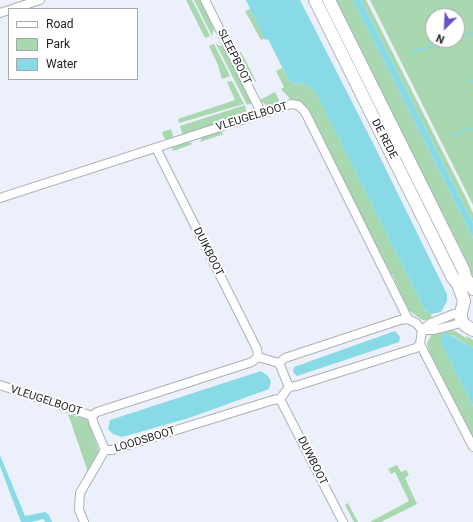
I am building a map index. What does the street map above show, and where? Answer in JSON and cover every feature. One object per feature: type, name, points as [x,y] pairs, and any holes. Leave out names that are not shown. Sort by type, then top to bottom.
[{"type":"main road","name":"DE REDE","points":[[315,0],[452,278],[467,295]]},
{"type":"main road","name":"DE REDE","points":[[329,0],[464,271],[473,282]]},
{"type":"main road","name":"DE REDE","points":[[464,271],[467,295]]},
{"type":"main road","points":[[467,295],[460,316],[462,323],[460,329],[473,336]]},
{"type":"street","points":[[15,8],[40,0]]},
{"type":"street","name":"SLEEPBOOT","points":[[205,0],[262,114]]},
{"type":"street","name":"VLEUGELBOOT","points":[[0,198],[291,104],[298,105],[305,112],[408,319]]},
{"type":"street","name":"DUIKBOOT","points":[[156,148],[257,349],[258,357]]},
{"type":"street","points":[[279,363],[285,358],[400,320],[408,319],[416,323],[422,330]]},
{"type":"street","points":[[462,323],[431,323],[422,330],[420,344],[473,447]]},
{"type":"street","points":[[289,386],[296,386],[416,348],[420,344]]},
{"type":"street","points":[[92,416],[252,362],[258,357],[279,363]]},
{"type":"street","points":[[279,363],[289,386]]},
{"type":"street","name":"VLEUGELBOOT","points":[[0,385],[92,416]]},
{"type":"street","points":[[280,400],[289,386]]},
{"type":"street","name":"LOODSBOOT","points":[[92,416],[105,450],[112,450],[272,400],[280,400]]},
{"type":"street","name":"DUWBOOT","points":[[280,400],[343,522]]},
{"type":"street","points":[[84,522],[79,510],[80,493],[105,450]]},
{"type":"green space","points":[[186,0],[192,0],[210,36],[205,38]]},
{"type":"green space","points":[[194,0],[200,0],[214,28],[212,36]]},
{"type":"green space","points":[[332,0],[353,0],[473,238],[473,277]]},
{"type":"green space","points":[[361,0],[366,0],[466,198],[473,213],[473,223]]},
{"type":"green space","points":[[370,0],[473,0],[473,205]]},
{"type":"green space","points":[[250,9],[265,38],[261,40],[245,11]]},
{"type":"green space","points":[[214,44],[230,76],[222,79],[218,65],[209,46]]},
{"type":"green space","points":[[216,44],[224,47],[252,103],[247,105]]},
{"type":"green space","points":[[241,52],[256,81],[251,83],[237,55]]},
{"type":"green space","points":[[282,68],[290,83],[305,84],[315,91],[425,310],[431,314],[432,320],[422,320],[408,310],[392,274],[390,275],[300,102],[292,101],[281,89],[284,87],[276,71]]},
{"type":"green space","points":[[232,81],[244,104],[179,123],[178,119],[235,100],[227,82]]},
{"type":"green space","points":[[275,92],[279,100],[279,104],[267,106],[260,100]]},
{"type":"green space","points":[[245,105],[247,116],[186,135],[182,133],[180,126]]},
{"type":"green space","points":[[171,129],[173,136],[171,139],[168,140],[164,138],[162,132]]},
{"type":"green space","points":[[220,131],[224,134],[200,142],[202,137]]},
{"type":"green space","points":[[189,142],[193,144],[173,151],[172,147]]},
{"type":"green space","points":[[449,329],[473,340],[473,348],[451,335],[441,343],[473,406],[473,440],[430,354],[427,343],[432,334]]},
{"type":"green space","points":[[68,414],[88,420],[99,451],[88,472]]},
{"type":"green space","points":[[397,465],[401,472],[406,470],[409,475],[405,478],[417,504],[381,522],[370,522],[409,501],[395,472],[391,474],[388,469]]},
{"type":"green space","points":[[348,503],[358,522],[354,522],[345,505]]},
{"type":"water","points":[[246,0],[300,0],[374,145],[447,294],[447,301],[441,312],[431,314],[425,310],[315,91],[305,84],[290,83],[268,39],[265,40]]},
{"type":"water","points":[[353,0],[361,0],[473,223],[473,238]]},
{"type":"water","points":[[395,331],[400,337],[399,342],[297,376],[293,372],[294,367]]},
{"type":"water","points":[[446,333],[473,348],[473,406],[441,343],[441,337]]},
{"type":"water","points":[[261,371],[268,376],[271,381],[269,389],[189,418],[122,437],[113,434],[108,429],[110,420]]},
{"type":"water","points":[[0,455],[25,516],[45,512],[49,515],[52,522],[45,522],[43,519],[32,522],[21,522],[0,466]]},
{"type":"waterway","points":[[465,36],[473,33]]},
{"type":"waterway","points":[[412,52],[426,48]]},
{"type":"waterway","points":[[469,81],[473,80]]},
{"type":"waterway","points":[[453,134],[473,128]]}]
